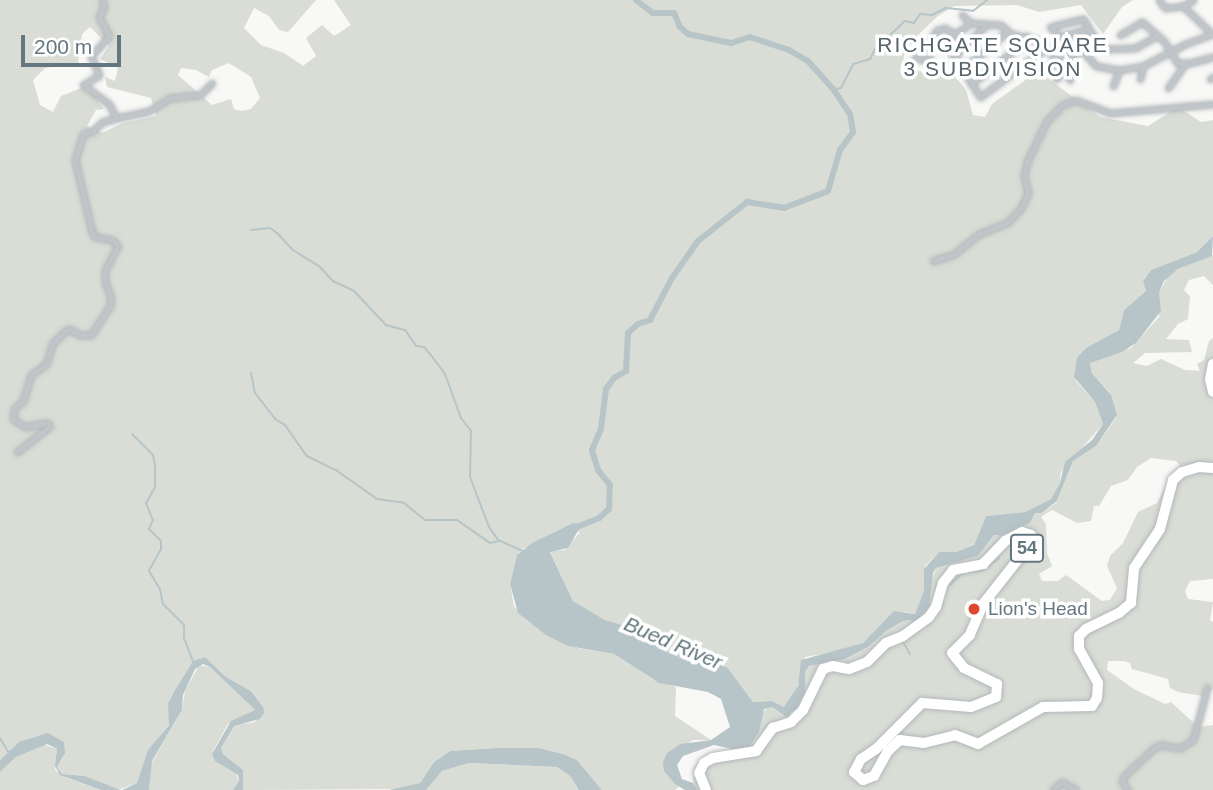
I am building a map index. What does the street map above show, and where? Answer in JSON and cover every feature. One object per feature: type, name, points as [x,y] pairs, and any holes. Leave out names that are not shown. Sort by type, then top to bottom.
[{"type":"highway","points":[[1213,364],[1210,379],[1213,392]]},
{"type":"highway","name":"54","points":[[706,790],[699,773],[704,762],[713,758],[754,752],[773,728],[791,722],[803,710],[823,669],[855,668],[867,662],[886,643],[901,637],[934,611],[941,587],[953,570],[986,561],[1005,541],[1026,531],[1031,535],[1031,543],[983,604],[970,635],[951,653],[964,668],[997,684],[996,697],[971,706],[922,703],[876,749],[856,764],[855,772],[859,778],[866,780],[879,773],[888,751],[900,740],[924,743],[955,735],[978,744],[1043,706],[1092,706],[1097,698],[1098,683],[1079,649],[1078,639],[1086,629],[1119,613],[1131,603],[1134,568],[1160,529],[1167,493],[1173,480],[1182,472],[1199,467],[1213,468]]},
{"type":"street","points":[[102,0],[104,7],[99,17],[109,36],[91,56],[99,75],[83,85],[109,104],[116,118]]},
{"type":"street","points":[[1159,0],[1164,8],[1183,6],[1194,0]]},
{"type":"street","points":[[1082,50],[1096,66],[1119,70],[1143,66],[1212,34],[1183,6]]},
{"type":"street","points":[[962,15],[971,23]]},
{"type":"street","points":[[1090,29],[1060,37],[1051,27],[1081,19],[1090,29],[1098,43],[1106,49],[1133,48],[1158,35]]},
{"type":"street","points":[[1120,35],[1142,22],[1158,35],[1175,61],[1185,64],[1213,57]]},
{"type":"street","points":[[1046,48],[980,97],[948,46],[954,34],[971,23],[1001,26],[1015,35],[1040,41],[1065,69],[1070,80]]},
{"type":"street","points":[[953,57],[987,24]]},
{"type":"street","points":[[915,57],[923,60],[929,57],[932,36],[945,25],[954,34]]},
{"type":"street","points":[[962,70],[1008,31]]},
{"type":"street","points":[[971,84],[1020,46],[1027,36]]},
{"type":"street","points":[[1045,68],[1057,60],[1098,43]]},
{"type":"street","points":[[1168,88],[1185,64]]},
{"type":"street","points":[[1140,79],[1143,66]]},
{"type":"street","points":[[1056,79],[1065,69]]},
{"type":"street","points":[[1113,86],[1119,70]]},
{"type":"street","points":[[17,452],[50,426],[47,423],[25,427],[13,419],[14,409],[23,401],[31,375],[46,365],[53,343],[65,331],[92,335],[110,306],[105,270],[118,246],[112,240],[95,237],[92,232],[75,160],[83,134],[116,118],[144,113],[170,98],[200,95],[212,83]]},
{"type":"street","points":[[933,261],[954,254],[979,234],[1008,222],[1021,208],[1028,193],[1024,176],[1027,162],[1046,122],[1062,105],[1076,100],[1110,113],[1213,104]]},
{"type":"street","points":[[17,441],[31,440]]},
{"type":"street","points":[[1128,790],[1122,782],[1124,776],[1154,748],[1160,745],[1180,748],[1193,740],[1207,688]]},
{"type":"street","points":[[1053,790],[1062,782],[1076,790]]},
{"type":"shaded area","points":[[0,0],[316,0],[288,32],[279,30],[269,16],[254,8],[244,28],[261,45],[284,53],[303,66],[316,56],[306,38],[322,25],[334,36],[351,25],[334,0],[1133,0],[1122,7],[1103,34],[1081,5],[1039,12],[1017,5],[954,6],[938,16],[920,33],[922,40],[906,46],[902,66],[930,74],[953,74],[966,90],[973,115],[985,117],[992,104],[1038,71],[1100,117],[1148,126],[1178,107],[1201,122],[1213,120],[1213,236],[1197,252],[1151,270],[1143,280],[1146,291],[1124,310],[1119,330],[1090,346],[1076,381],[1095,402],[1103,424],[1061,472],[1060,483],[1051,499],[1025,512],[986,516],[974,545],[956,552],[939,552],[925,566],[924,590],[915,614],[905,612],[890,617],[863,643],[841,651],[805,657],[795,694],[784,707],[772,701],[753,702],[728,668],[667,650],[646,632],[605,620],[573,601],[550,551],[565,550],[580,532],[559,530],[517,555],[510,584],[514,606],[525,619],[577,648],[614,654],[652,679],[676,687],[675,716],[711,740],[693,740],[665,757],[667,774],[679,787],[675,790],[602,790],[577,760],[563,754],[539,748],[497,748],[450,751],[434,762],[420,783],[402,789],[243,790],[243,770],[223,754],[221,748],[234,725],[255,722],[263,707],[251,691],[226,677],[205,657],[193,661],[171,697],[168,703],[170,723],[150,748],[137,783],[118,790],[85,776],[62,774],[57,767],[63,757],[64,742],[16,745],[0,760]],"holes":[[[90,27],[109,46],[100,59],[118,68],[115,81],[105,77],[107,87],[151,98],[156,116],[123,123],[102,133],[87,126],[96,110],[104,109],[87,86],[61,96],[53,112],[40,105],[33,80],[45,68],[78,63],[82,34]],[[229,63],[251,77],[260,98],[251,109],[234,109],[231,99],[212,105],[178,75],[181,68],[196,70],[209,77],[212,70]]]},
{"type":"shaded area","points":[[1213,236],[1212,256],[1178,269],[1164,281],[1159,293],[1161,311],[1136,343],[1122,352],[1090,363],[1092,373],[1111,395],[1117,415],[1096,446],[1073,461],[1057,501],[1042,513],[1035,513],[1030,523],[1001,536],[994,535],[978,556],[936,568],[929,607],[915,623],[910,620],[903,621],[886,631],[868,647],[845,659],[809,666],[805,672],[805,693],[796,709],[786,717],[772,707],[764,709],[759,732],[748,749],[742,751],[714,745],[683,756],[677,765],[682,779],[693,783],[698,790],[685,790],[675,784],[664,771],[663,762],[667,753],[680,744],[711,740],[730,727],[721,699],[708,692],[659,683],[614,654],[568,646],[546,635],[518,613],[510,584],[517,555],[532,543],[573,523],[582,524],[568,548],[550,552],[573,601],[605,620],[646,632],[667,650],[687,658],[704,657],[728,668],[753,702],[772,701],[784,707],[798,686],[801,660],[863,643],[894,611],[915,614],[924,590],[924,569],[939,552],[956,552],[974,545],[986,516],[1025,512],[1051,499],[1060,483],[1065,462],[1092,440],[1103,424],[1095,402],[1074,377],[1077,358],[1086,348],[1119,330],[1124,310],[1146,291],[1143,281],[1151,270],[1197,252]]},
{"type":"shaded area","points":[[1213,255],[1213,285],[1204,276],[1189,280],[1184,290],[1190,296],[1188,319],[1178,324],[1166,339],[1189,340],[1192,352],[1145,353],[1133,363],[1147,366],[1161,359],[1185,370],[1200,371],[1197,364],[1204,360],[1209,341],[1213,338],[1213,579],[1190,581],[1185,591],[1188,599],[1213,602],[1210,620],[1213,622],[1213,689],[1203,696],[1178,692],[1170,688],[1168,679],[1132,669],[1130,663],[1123,661],[1108,661],[1107,670],[1134,689],[1165,704],[1171,702],[1198,727],[1213,725],[1213,790],[698,790],[693,783],[693,770],[699,761],[712,755],[730,752],[729,747],[742,751],[747,749],[759,732],[761,714],[767,708],[772,707],[784,716],[793,713],[805,693],[805,672],[809,666],[845,659],[868,647],[886,631],[903,621],[910,620],[915,623],[936,568],[978,556],[994,535],[1001,536],[1030,523],[1035,513],[1043,513],[1057,502],[1073,461],[1096,446],[1116,418],[1109,392],[1092,373],[1090,362],[1131,348],[1159,317],[1159,293],[1167,278],[1178,269]],"holes":[[[1151,458],[1176,461],[1180,465],[1170,476],[1157,503],[1138,512],[1123,543],[1110,556],[1107,566],[1117,588],[1110,600],[1102,601],[1066,575],[1058,581],[1042,581],[1039,574],[1052,566],[1047,553],[1046,524],[1041,517],[1052,510],[1077,523],[1091,521],[1094,506],[1099,506],[1111,486],[1128,480],[1137,467]]]},
{"type":"shaded area","points":[[205,657],[226,677],[251,691],[263,707],[264,713],[260,719],[234,726],[221,748],[223,754],[243,770],[243,790],[233,790],[239,781],[238,775],[215,761],[212,754],[231,721],[255,710],[210,667],[203,664],[195,669],[183,695],[182,710],[152,761],[149,790],[122,790],[137,783],[148,750],[169,725],[168,703],[175,690],[193,661]]},
{"type":"shaded area","points":[[199,665],[210,667],[255,710],[228,724],[213,751],[221,765],[236,773],[239,782],[233,790],[149,790],[151,764],[182,710],[185,691]]},
{"type":"shaded area","points":[[48,733],[64,742],[65,753],[57,767],[62,774],[85,776],[120,790],[101,790],[60,775],[55,766],[57,749],[47,744],[16,757],[0,772],[0,760],[19,742]]},
{"type":"shaded area","points":[[42,744],[57,749],[55,770],[67,778],[101,790],[0,790],[0,772],[16,757]]},
{"type":"shaded area","points":[[539,748],[563,754],[577,760],[602,790],[579,790],[570,776],[557,767],[469,763],[442,771],[426,790],[389,790],[420,783],[434,762],[450,751]]},
{"type":"shaded area","points":[[469,763],[557,767],[570,776],[579,790],[426,790],[442,771]]},
{"type":"waterway","name":"Bued River","points":[[577,527],[599,518],[609,509],[610,485],[598,470],[592,450],[601,429],[606,389],[614,378],[626,371],[628,333],[638,324],[650,320],[672,278],[698,241],[747,202],[784,208],[828,191],[840,150],[853,132],[850,114],[834,90],[808,61],[789,50],[750,37],[731,43],[688,34],[680,27],[674,13],[653,13],[636,0]]},
{"type":"waterway","points":[[834,90],[841,88],[853,64],[870,59],[875,49],[905,21],[914,23],[920,14],[932,15],[946,8],[973,11],[987,0]]},
{"type":"waterway","points":[[251,230],[270,228],[293,250],[319,266],[333,281],[354,291],[386,325],[405,330],[416,346],[424,347],[430,354],[445,374],[461,418],[471,431],[470,477],[489,527],[498,540],[523,551]]},
{"type":"waterway","points":[[251,373],[255,393],[275,419],[285,425],[307,456],[336,470],[377,499],[404,503],[425,520],[457,520],[490,543],[499,541]]},
{"type":"waterway","points":[[132,434],[153,455],[155,465],[155,487],[146,503],[153,520],[149,529],[161,541],[161,549],[149,571],[160,589],[163,604],[184,625],[184,638],[193,661]]},
{"type":"waterway","points":[[969,572],[983,570],[999,558]]},
{"type":"waterway","points":[[950,585],[963,573]]},
{"type":"waterway","points":[[903,642],[910,654]]},
{"type":"waterway","points":[[0,738],[8,752]]},
{"type":"place","name":"Lion's Head","points":[[974,609]]},
{"type":"district","name":"RICHGATE SQUARE 3 SUBDIVISION","points":[[993,57]]}]
